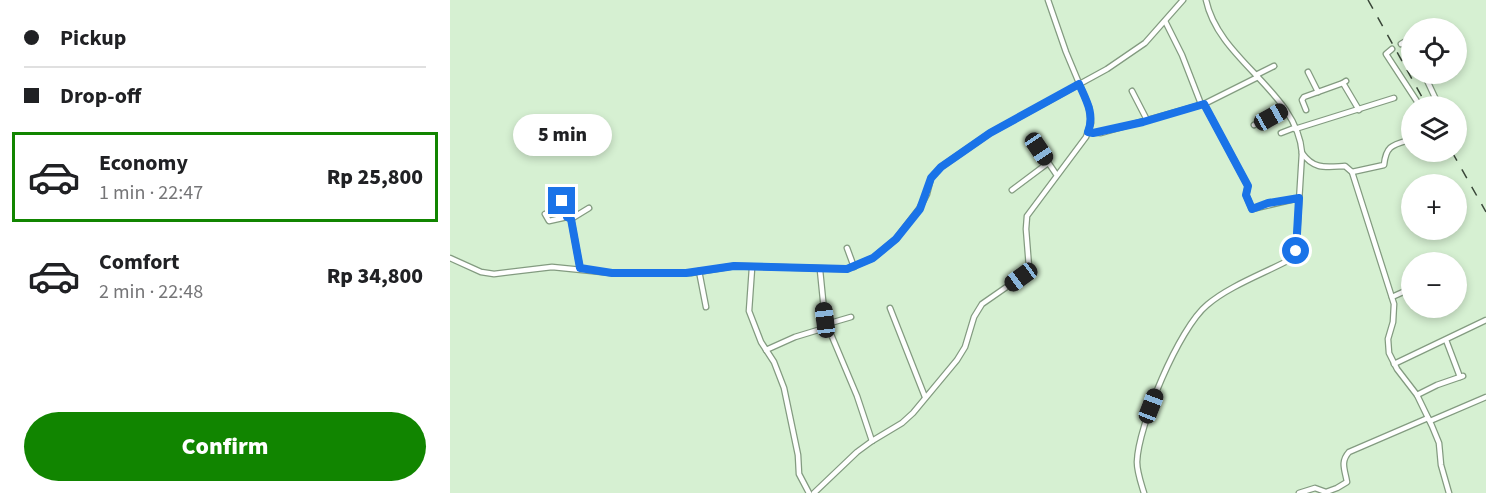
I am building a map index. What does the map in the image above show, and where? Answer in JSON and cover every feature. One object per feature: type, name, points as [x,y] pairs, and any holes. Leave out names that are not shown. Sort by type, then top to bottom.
[{"type":"street","points":[[814,493],[872,441],[902,423],[963,351],[974,317],[982,304],[1028,271],[1030,264],[1026,229],[1027,216],[1088,132],[1091,123],[1090,112],[1048,0]]},
{"type":"street","points":[[450,258],[489,274],[547,267],[580,268],[612,273],[686,273],[729,266],[752,268],[778,266],[820,270],[854,267],[878,254],[896,239],[920,209],[931,178],[941,167],[996,130],[1107,69],[1145,43],[1183,0]]},
{"type":"street","points":[[1206,0],[1212,18],[1222,36],[1284,110],[1295,128],[1302,153],[1308,162],[1328,167],[1345,166],[1352,172],[1392,297],[1394,313],[1388,343],[1389,353],[1394,364],[1417,395],[1429,420],[1438,443],[1449,493]]},
{"type":"street","points":[[1165,21],[1202,104],[1248,186],[1246,195],[1252,209],[1268,203],[1299,198]]},
{"type":"street","points":[[1392,49],[1386,54],[1413,96]]},
{"type":"street","points":[[1088,132],[1097,134],[1202,104],[1274,66]]},
{"type":"street","points":[[1308,72],[1318,92]]},
{"type":"street","points":[[1306,110],[1302,99],[1345,82],[1359,110]]},
{"type":"street","points":[[1132,91],[1147,120]]},
{"type":"street","points":[[1281,133],[1395,98]]},
{"type":"street","points":[[1254,125],[1284,110]]},
{"type":"street","points":[[1352,172],[1384,165],[1386,153],[1392,144],[1401,142]]},
{"type":"street","points":[[1035,143],[1056,174]]},
{"type":"street","points":[[1144,493],[1137,465],[1140,440],[1157,390],[1189,325],[1207,305],[1296,255],[1302,153]]},
{"type":"street","points":[[1012,190],[1048,163]]},
{"type":"street","points":[[562,201],[569,218],[580,268]]},
{"type":"street","points":[[545,214],[549,221],[569,218],[589,208]]},
{"type":"street","points":[[847,248],[854,267]]},
{"type":"street","points":[[752,268],[749,311],[784,388],[798,455],[799,474],[809,493]]},
{"type":"street","points":[[820,270],[827,325],[857,396],[872,441]]},
{"type":"street","points":[[699,272],[706,307]]},
{"type":"street","points":[[1392,297],[1401,293]]},
{"type":"street","points":[[890,308],[925,397]]},
{"type":"street","points":[[766,350],[851,317]]},
{"type":"street","points":[[1394,364],[1486,320]]},
{"type":"street","points":[[1417,395],[1462,376],[1446,340]]},
{"type":"street","points":[[1299,493],[1315,488],[1326,492],[1344,485],[1347,482],[1343,465],[1349,452],[1486,397]]},
{"type":"railway","points":[[1368,0],[1421,96]]},
{"type":"railway","points":[[1458,162],[1486,212]]},
{"type":"route","points":[[562,201],[567,217],[571,219],[580,268],[586,271],[686,273],[734,266],[847,269],[873,258],[896,239],[920,209],[931,178],[941,167],[990,133],[1079,84],[1090,112],[1091,123],[1088,132],[1097,134],[1204,104],[1249,188],[1246,195],[1252,209],[1268,203],[1299,198],[1296,251]]}]
